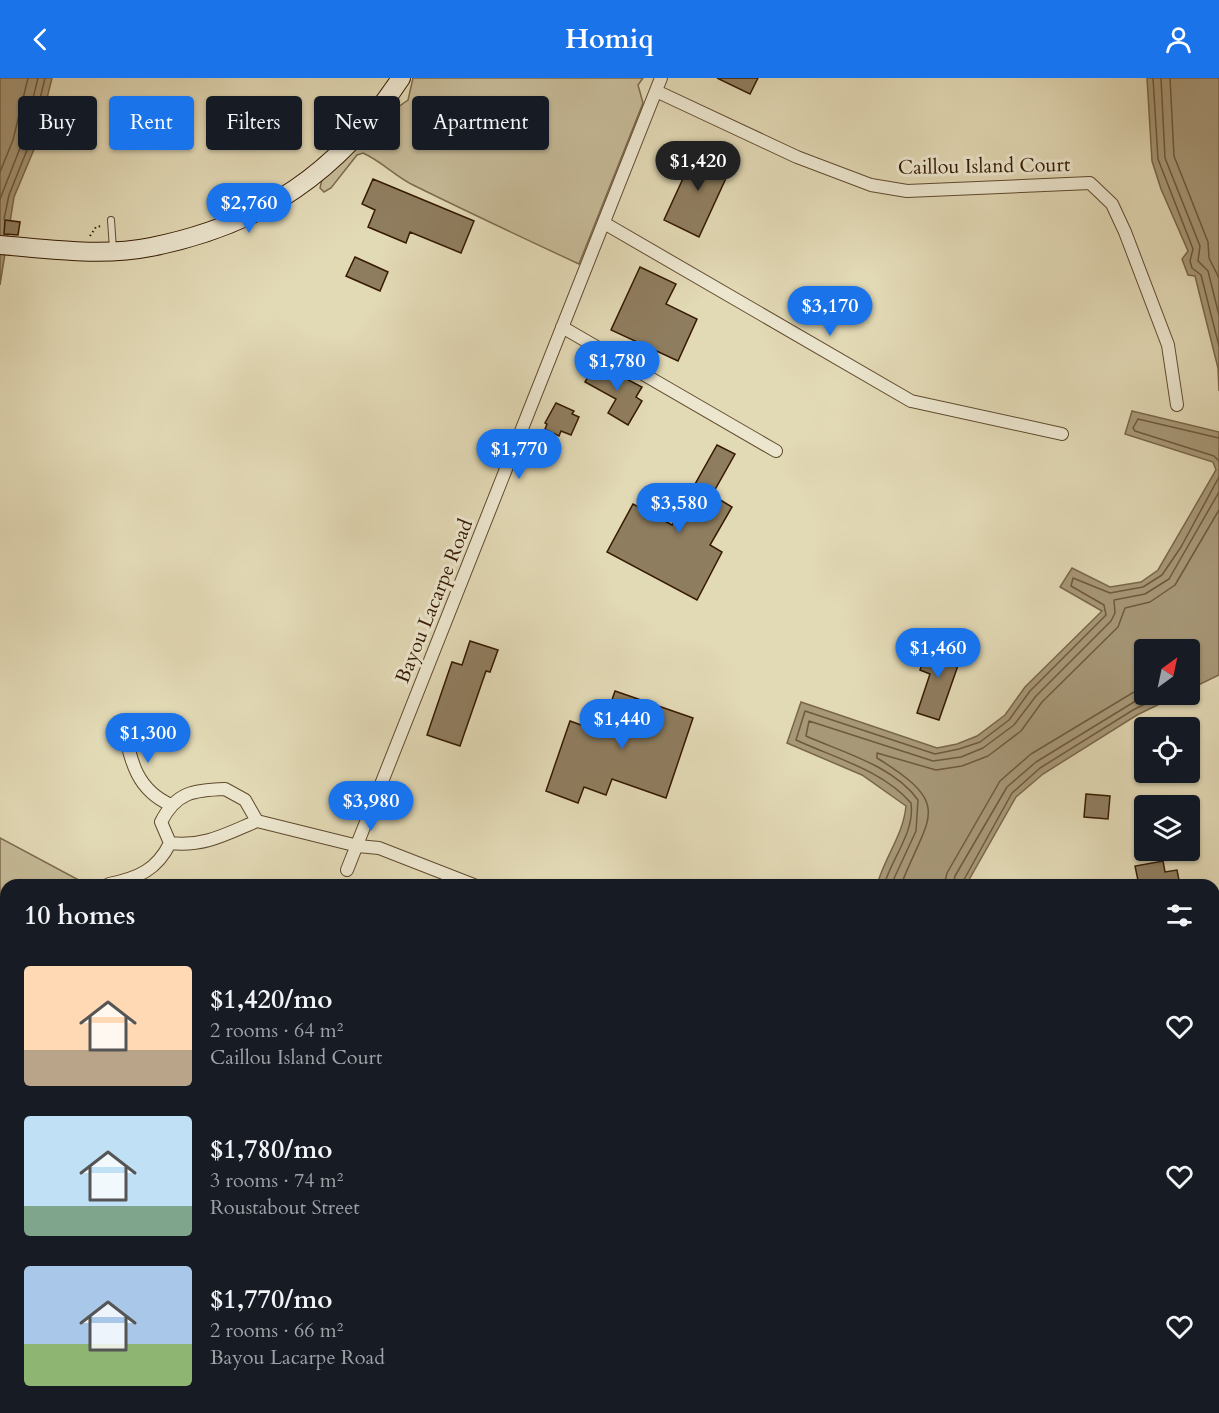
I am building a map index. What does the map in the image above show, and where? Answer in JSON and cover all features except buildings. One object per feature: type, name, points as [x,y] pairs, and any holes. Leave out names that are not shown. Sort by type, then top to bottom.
[{"type":"main road","points":[[0,245],[87,252],[149,248],[203,233],[238,220],[308,182],[363,130],[401,78]]},
{"type":"street","name":"Bayou Lacarpe Road","points":[[347,870],[661,78]]},
{"type":"street","name":"Caillou Island Court","points":[[656,91],[797,157],[871,185],[907,191],[1090,183],[1112,204],[1125,232],[1168,345],[1178,405]]},
{"type":"street","points":[[604,223],[910,401],[1062,434]]},
{"type":"street","points":[[562,327],[776,451]]},
{"type":"street","points":[[124,729],[131,762],[141,783],[156,798],[171,805]]},
{"type":"street","points":[[126,879],[146,873],[162,859],[170,843],[161,822],[175,800],[200,790],[225,789],[245,800],[257,821]]},
{"type":"street","points":[[170,843],[192,846],[257,821],[358,846],[379,848],[459,879]]},
{"type":"lane","points":[[111,220],[113,250]]},
{"type":"shaded area","points":[[413,78],[643,78],[638,85],[643,103],[579,264],[413,185],[363,153],[357,155],[331,188],[324,192],[320,188],[323,175],[348,150],[400,150],[400,106],[408,100]]},
{"type":"shaded area","points":[[0,838],[77,879],[0,879]]},
{"type":"water","points":[[0,78],[52,78],[48,96],[18,96],[18,150],[34,150],[14,197],[0,285]]},
{"type":"water","points":[[1147,78],[1219,78],[1219,391],[1218,368],[1195,276],[1188,275],[1182,259],[1188,251],[1161,189],[1152,161]]},
{"type":"water","points":[[1132,411],[1219,432],[1219,675],[1200,684],[1200,639],[1134,639],[1134,705],[1158,705],[1137,715],[1043,774],[1016,797],[969,879],[879,879],[898,837],[906,806],[862,775],[787,743],[801,702],[937,748],[957,744],[977,736],[1005,715],[1025,687],[1102,611],[1060,587],[1072,568],[1110,587],[1141,582],[1158,570],[1216,470],[1213,462],[1125,434]]}]
